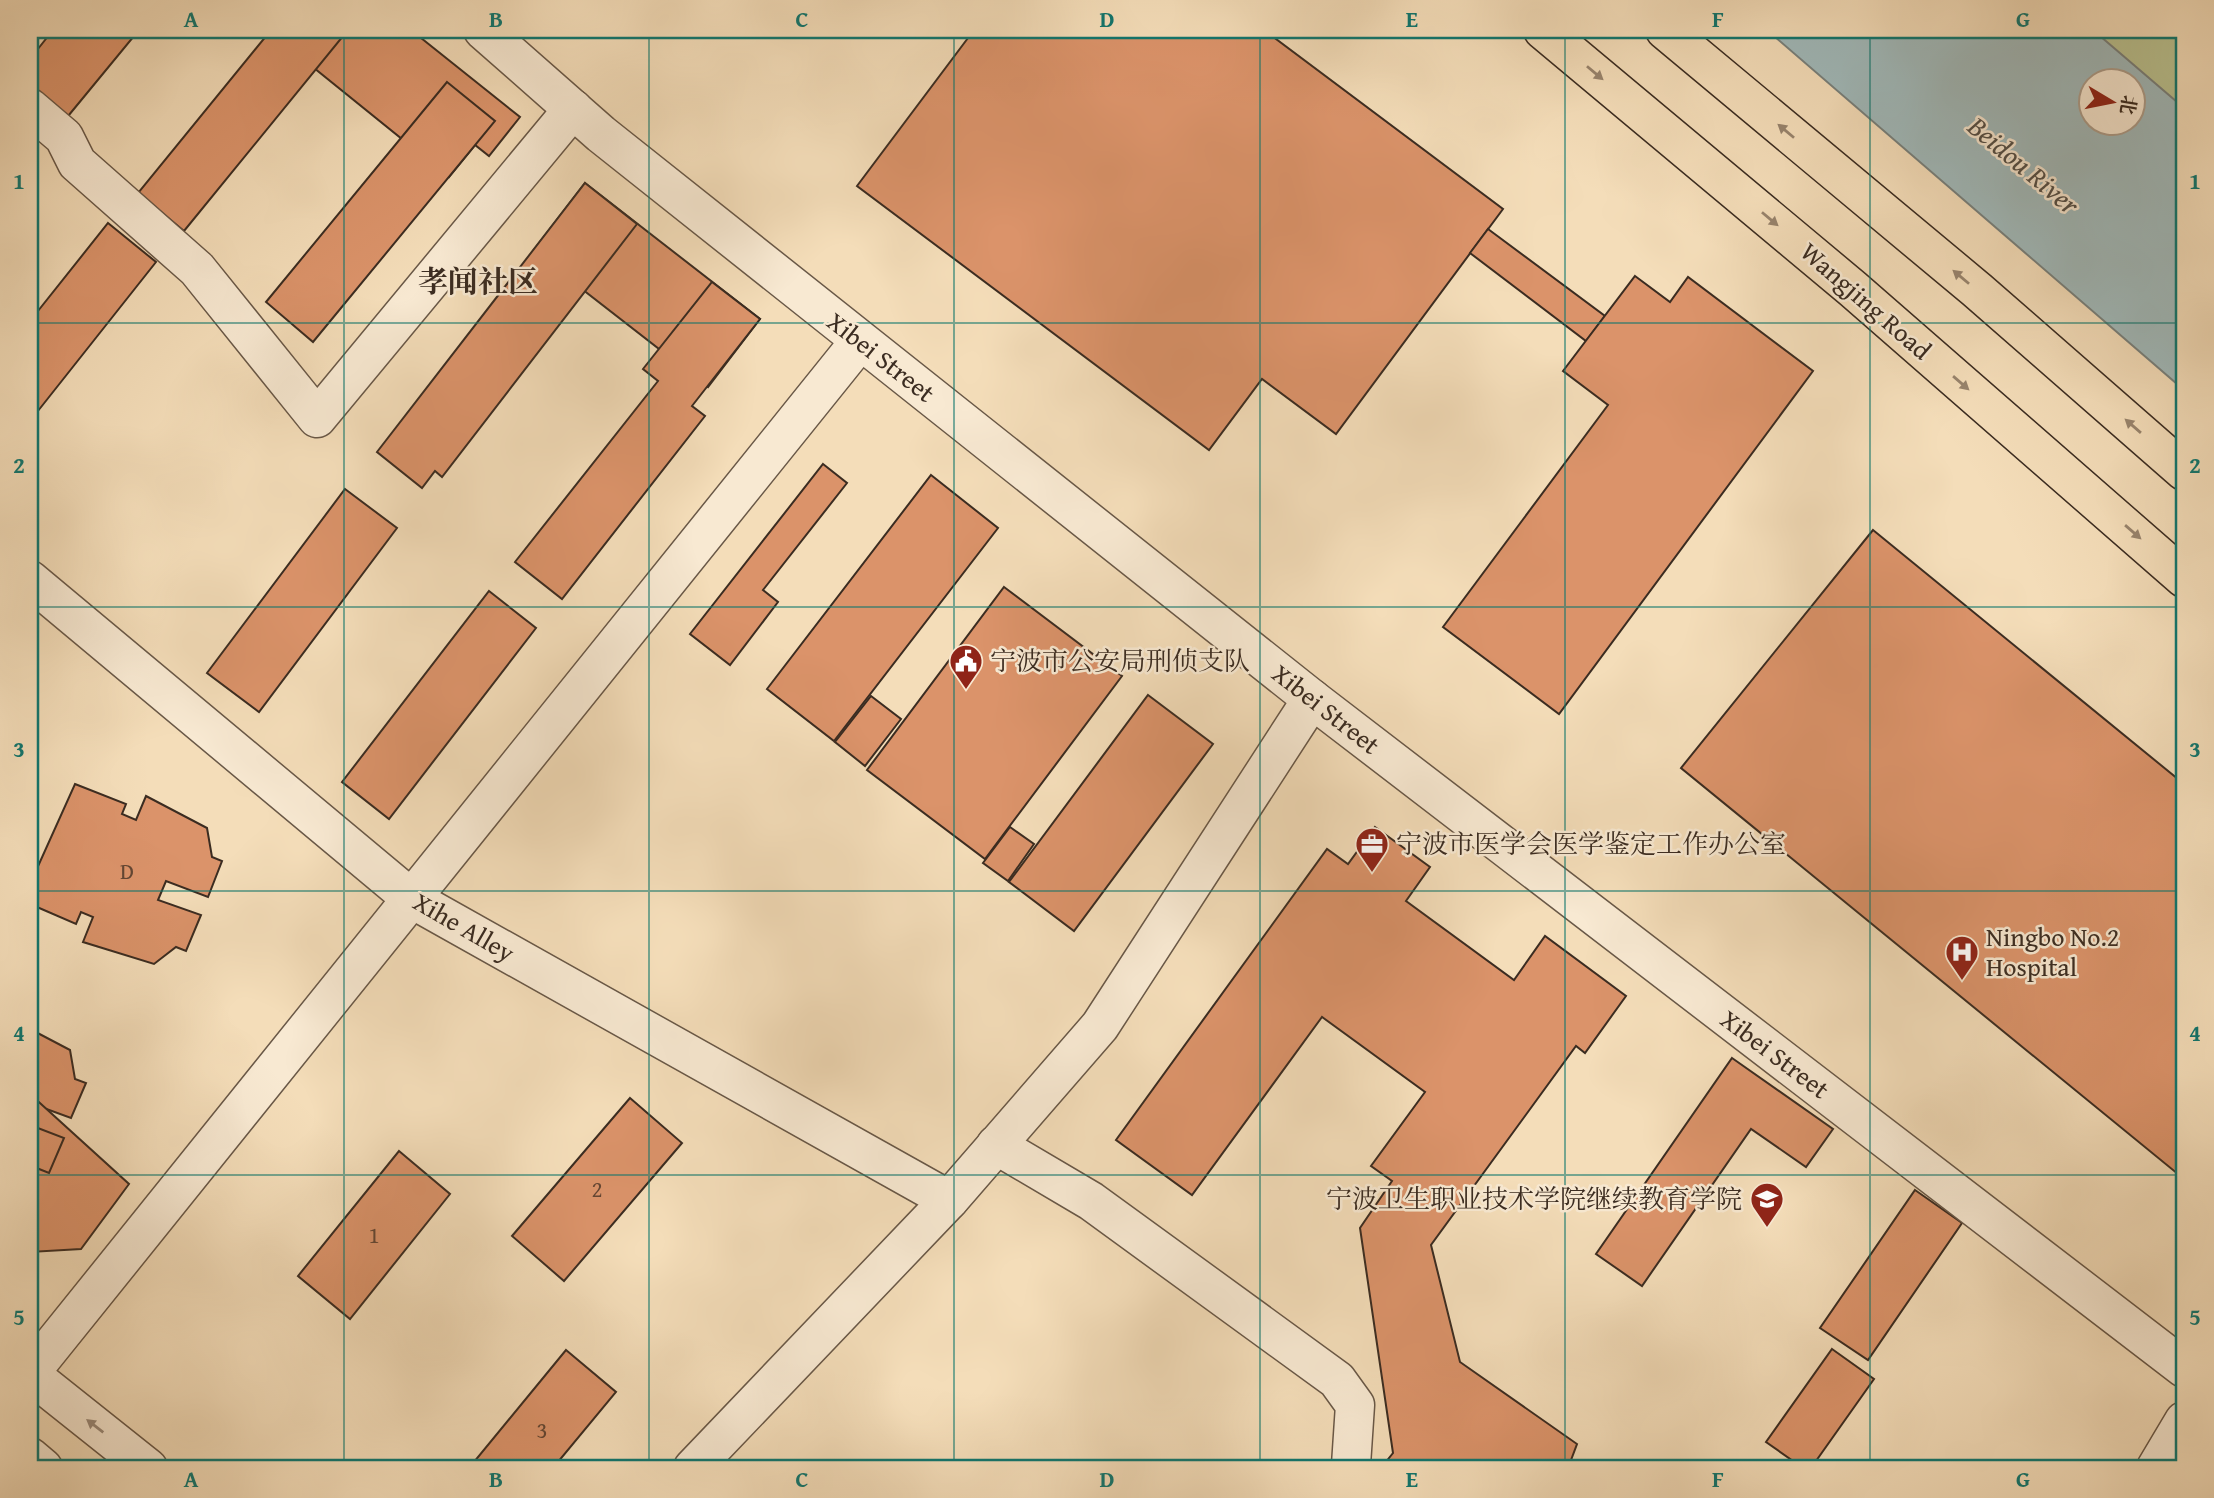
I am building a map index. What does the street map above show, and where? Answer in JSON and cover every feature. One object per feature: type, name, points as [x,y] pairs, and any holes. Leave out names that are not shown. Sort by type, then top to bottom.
[{"type":"main road","name":"Wangjing Road","points":[[1543,30],[1853,289],[2184,578]]},
{"type":"main road","points":[[1665,30],[1977,290],[2184,471]]},
{"type":"street","name":"Xibei Street","points":[[483,30],[601,134],[1312,699],[2184,1368]]},
{"type":"street","points":[[30,108],[64,137],[77,163],[197,270],[317,418],[573,109]]},
{"type":"street","points":[[148,1468],[30,1374],[860,341]]},
{"type":"street","name":"Xihe Alley","points":[[30,580],[412,899],[949,1199]]},
{"type":"street","points":[[693,1468],[949,1199],[1100,1026],[1312,699]]},
{"type":"street","points":[[996,1145],[1091,1201],[1338,1380],[1355,1405],[1351,1465]]},
{"type":"street","points":[[2156,1468],[2184,1421]]},
{"type":"street","points":[[30,1457],[43,1468]]},
{"type":"green space","points":[[2076,30],[2184,30],[2184,124],[2148,93],[2148,66],[2117,66]]},
{"type":"water","name":"Beidou River","points":[[1767,30],[2093,30],[2135,66],[2078,66],[2078,136],[2148,136],[2148,77],[2184,108],[2184,390]]},
{"type":"building","points":[[53,30],[139,30],[64,121],[30,95],[30,59]]},
{"type":"building","points":[[267,30],[411,30],[520,117],[489,156],[475,145],[449,177]]},
{"type":"building","points":[[271,30],[348,30],[184,231],[138,193]]},
{"type":"building","points":[[974,30],[1264,30],[1503,209],[1336,434],[1262,379],[1209,450],[857,186]]},
{"type":"building","points":[[447,82],[495,121],[313,342],[266,302]]},
{"type":"building","points":[[585,183],[760,319],[708,387],[533,251]]},
{"type":"building","points":[[585,183],[637,224],[442,477],[435,471],[422,488],[377,452]]},
{"type":"building","points":[[108,223],[156,262],[30,421],[30,321]]},
{"type":"building","points":[[1488,229],[1605,316],[1586,341],[1470,253]]},
{"type":"building","points":[[1635,276],[1670,302],[1688,277],[1813,371],[1559,714],[1443,627],[1608,405],[1563,371]]},
{"type":"building","points":[[712,282],[760,319],[692,406],[705,416],[562,599],[515,562],[658,381],[643,369]]},
{"type":"building","points":[[823,464],[847,483],[763,590],[778,602],[730,665],[690,634]]},
{"type":"building","points":[[931,475],[998,528],[834,741],[767,689]]},
{"type":"building","points":[[345,489],[397,528],[259,712],[207,673]]},
{"type":"building","points":[[1873,530],[2184,784],[2184,1179],[1681,768]]},
{"type":"building","points":[[1004,587],[1122,676],[985,859],[867,770]]},
{"type":"building","points":[[489,591],[536,628],[389,819],[342,782]]},
{"type":"building","points":[[1148,695],[1213,744],[1074,931],[1009,882]]},
{"type":"building","points":[[871,696],[901,719],[865,766],[835,742]]},
{"type":"building","points":[[75,784],[126,804],[122,814],[136,820],[146,796],[207,828],[212,857],[222,861],[208,897],[166,881],[158,900],[201,915],[186,951],[176,947],[154,964],[83,942],[93,917],[81,912],[76,924],[30,904],[30,884]]},
{"type":"building","points":[[1010,827],[1034,844],[1008,881],[983,863]]},
{"type":"building","points":[[1375,827],[1430,867],[1406,901],[1514,980],[1545,936],[1626,996],[1585,1053],[1576,1046],[1431,1245],[1460,1362],[1577,1444],[1568,1468],[1381,1468],[1393,1453],[1360,1228],[1392,1181],[1371,1166],[1425,1092],[1322,1017],[1192,1195],[1116,1140],[1327,849],[1348,864]]},
{"type":"building","points":[[30,1029],[70,1050],[75,1079],[86,1083],[71,1118],[30,1103]]},
{"type":"building","points":[[1732,1058],[1833,1129],[1806,1167],[1751,1129],[1642,1286],[1596,1254]]},
{"type":"building","points":[[30,1094],[129,1184],[81,1249],[30,1252]]},
{"type":"building","points":[[630,1098],[682,1143],[564,1281],[512,1236]]},
{"type":"building","points":[[30,1125],[64,1138],[49,1173],[39,1169],[30,1176]]},
{"type":"building","points":[[399,1151],[450,1194],[350,1319],[298,1276]]},
{"type":"building","points":[[1915,1190],[1962,1223],[1868,1360],[1820,1328]]},
{"type":"building","points":[[1832,1349],[1874,1379],[1811,1468],[1803,1468],[1766,1442]]},
{"type":"building","points":[[566,1350],[616,1392],[553,1468],[469,1468]]},
{"type":"place","name":"宁波市公安局刑侦支队","points":[[966,691]]},
{"type":"place","name":"宁波市医学会医学鉴定工作办公室","points":[[1372,874]]},
{"type":"place","name":"Ningbo No.2 Hospital","points":[[1962,982]]},
{"type":"place","name":"宁波卫生职业技术学院继续教育学院","points":[[1767,1229]]},
{"type":"district","name":"孝闻社区","points":[[478,282]]}]
